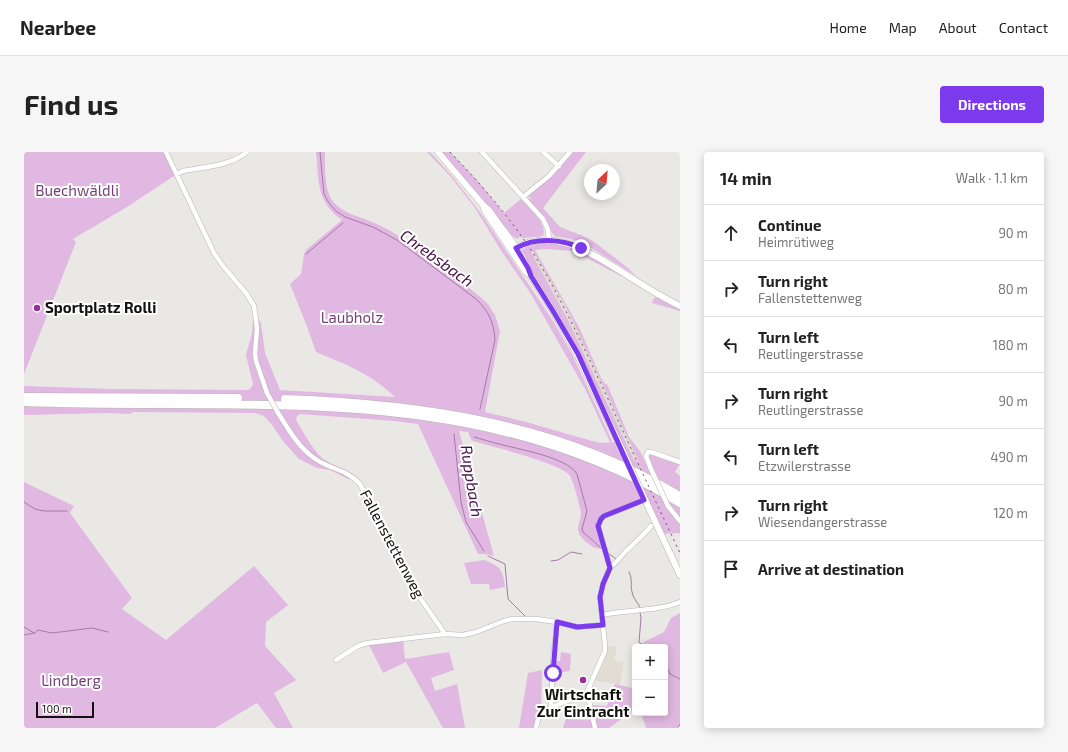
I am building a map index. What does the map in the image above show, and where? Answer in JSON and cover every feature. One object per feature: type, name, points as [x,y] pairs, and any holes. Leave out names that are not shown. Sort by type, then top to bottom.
[{"type":"highway","points":[[24,393],[40,394],[54,398]]},
{"type":"highway","points":[[24,397],[304,400],[380,405],[442,413],[515,428],[573,445],[627,468],[680,496]]},
{"type":"highway","points":[[24,404],[285,405],[368,410],[432,417],[504,431],[570,450],[627,474],[680,503]]},
{"type":"main road","points":[[438,152],[483,205],[485,211],[514,249],[525,271],[531,276],[578,354],[644,500],[680,575]]},
{"type":"main road","points":[[514,249],[534,242],[549,241],[567,243],[584,249],[680,306]]},
{"type":"street","points":[[166,152],[177,174],[232,161],[247,152]]},
{"type":"street","points":[[482,152],[544,221],[548,230],[549,241]]},
{"type":"street","points":[[543,152],[559,166]]},
{"type":"street","points":[[524,197],[549,176],[570,152]]},
{"type":"street","name":"Fallenstettenweg","points":[[177,174],[214,253],[246,293],[254,306],[257,328],[255,354],[267,393],[277,411],[295,438],[309,455],[319,462],[351,475],[360,484],[370,501],[404,572],[445,634]]},
{"type":"street","points":[[680,462],[651,452],[646,454],[651,469],[668,506],[680,521]]},
{"type":"street","points":[[610,568],[598,526],[599,522],[604,516],[644,500]]},
{"type":"street","points":[[595,728],[587,692],[604,650],[600,601],[601,590],[610,568],[615,565],[626,550],[651,526]]},
{"type":"street","points":[[602,615],[662,608],[680,602]]},
{"type":"street","points":[[336,660],[363,644],[445,634],[463,635],[512,619],[536,619],[577,627],[603,625]]},
{"type":"street","points":[[551,708],[557,622]]},
{"type":"street","points":[[536,728],[540,716],[551,708],[575,699],[587,692]]},
{"type":"shaded area","points":[[534,250],[565,305],[639,462],[634,460],[568,320],[531,252]]},
{"type":"shaded area","points":[[605,645],[617,647],[614,660],[624,662],[620,685],[593,680]]},
{"type":"green space","name":"Buechwäldli","points":[[24,152],[166,152],[177,174],[127,207],[73,239],[76,242],[24,374]]},
{"type":"green space","name":"Laubholz","points":[[316,152],[325,152],[326,177],[329,195],[340,208],[350,214],[386,228],[413,245],[488,304],[495,315],[500,331],[485,412],[592,441],[601,443],[614,442],[619,452],[620,451],[624,454],[558,315],[521,254],[521,251],[526,247],[540,244],[558,244],[580,249],[627,277],[621,276],[573,251],[546,249],[535,250],[579,327],[601,378],[605,384],[607,384],[629,437],[640,451],[646,464],[651,469],[648,457],[651,453],[680,463],[675,472],[680,476],[680,534],[661,534],[645,500],[604,516],[599,522],[605,549],[598,549],[585,541],[580,535],[578,527],[581,511],[570,476],[565,471],[541,461],[473,441],[468,432],[459,431],[494,556],[478,554],[418,424],[300,414],[297,416],[296,420],[321,457],[344,469],[360,481],[348,479],[330,470],[317,468],[299,459],[264,416],[255,413],[134,412],[129,414],[24,415],[24,386],[111,389],[248,390],[253,384],[246,355],[255,315],[261,323],[265,353],[280,390],[395,397],[367,376],[316,352],[290,284],[301,274],[306,250],[342,220],[327,206],[323,198],[320,190]],"holes":[[[533,251],[565,305],[639,462],[634,460],[568,320],[531,252]]]},
{"type":"green space","points":[[427,152],[430,152],[452,176],[482,215],[551,318],[572,354],[612,441],[610,442],[585,389],[531,294],[502,252],[475,208],[451,177]]},
{"type":"green space","points":[[441,152],[450,152],[477,180],[504,213],[521,199],[533,211],[543,226],[543,236],[524,238],[519,237],[518,239],[508,236],[486,204]]},
{"type":"green space","points":[[570,152],[586,152],[543,208],[560,227],[593,241],[636,276],[590,247],[575,240],[555,236],[552,233],[548,223],[528,200],[529,198],[534,200],[526,195],[541,184]]},
{"type":"green space","points":[[658,297],[680,307],[680,311],[652,303],[654,298]]},
{"type":"green space","name":"Lindberg","points":[[24,482],[74,506],[70,513],[132,598],[122,609],[166,640],[254,566],[288,605],[266,622],[265,646],[296,680],[274,693],[293,728],[276,728],[257,703],[215,728],[24,728]]},
{"type":"green space","points":[[484,560],[494,564],[500,569],[505,587],[490,590],[489,584],[471,584],[464,563]]},
{"type":"green space","points":[[680,613],[680,728],[646,728],[642,716],[668,716],[668,644],[640,644],[664,632],[671,618]]},
{"type":"green space","points":[[403,639],[405,659],[449,652],[454,670],[431,678],[435,691],[457,684],[465,728],[443,728],[406,662],[383,673],[368,643]]},
{"type":"green space","points":[[561,652],[571,654],[570,671],[553,673],[553,661],[560,661]]},
{"type":"green space","points":[[542,670],[541,711],[536,728],[519,728],[528,673]]},
{"type":"green space","points":[[615,684],[632,688],[632,711],[609,728],[563,728],[566,719],[593,720],[590,705],[607,706]]},
{"type":"waterway","name":"Chrebsbach","points":[[320,152],[324,194],[336,211],[345,217],[373,227],[397,240],[476,299],[487,312],[492,322],[495,340],[480,409]]},
{"type":"waterway","points":[[306,254],[343,223]]},
{"type":"waterway","name":"Ruppbach","points":[[454,434],[461,502],[466,522],[484,551]]},
{"type":"waterway","name":"Chrebsbach","points":[[474,437],[541,454],[553,458],[572,468],[577,474],[587,511],[582,529],[583,532],[600,547]]},
{"type":"waterway","points":[[24,502],[35,509],[44,511],[67,511]]},
{"type":"waterway","points":[[551,561],[558,560],[571,552],[582,554]]},
{"type":"waterway","name":"Chrebsbach","points":[[608,553],[616,559]]},
{"type":"waterway","name":"Ruppbach","points":[[488,556],[505,564],[508,599],[525,616]]},
{"type":"waterway","name":"Chrebsbach","points":[[629,572],[631,577],[631,589],[634,598],[640,607]]},
{"type":"waterway","name":"Chrebsbach","points":[[640,612],[639,642],[641,644]]},
{"type":"waterway","points":[[24,627],[34,633]]},
{"type":"waterway","points":[[24,635],[35,633],[38,630],[52,633],[92,628],[108,632]]},
{"type":"waterway","name":"Chrebsbach","points":[[668,669],[670,674],[680,679]]},
{"type":"waterway","points":[[678,728],[680,724]]},
{"type":"railway","points":[[450,152],[503,211],[531,250],[551,283],[586,351],[680,553]]},
{"type":"place","name":"Sportplatz Rolli","points":[[37,308]]},
{"type":"place","name":"Wirtschaft Zur Eintracht","points":[[583,680]]},
{"type":"route","points":[[553,673],[557,622],[577,627],[603,625],[600,597],[603,584],[610,571],[610,568],[598,526],[599,522],[604,516],[644,500],[578,354],[516,248],[538,241],[563,242],[581,248]]}]
